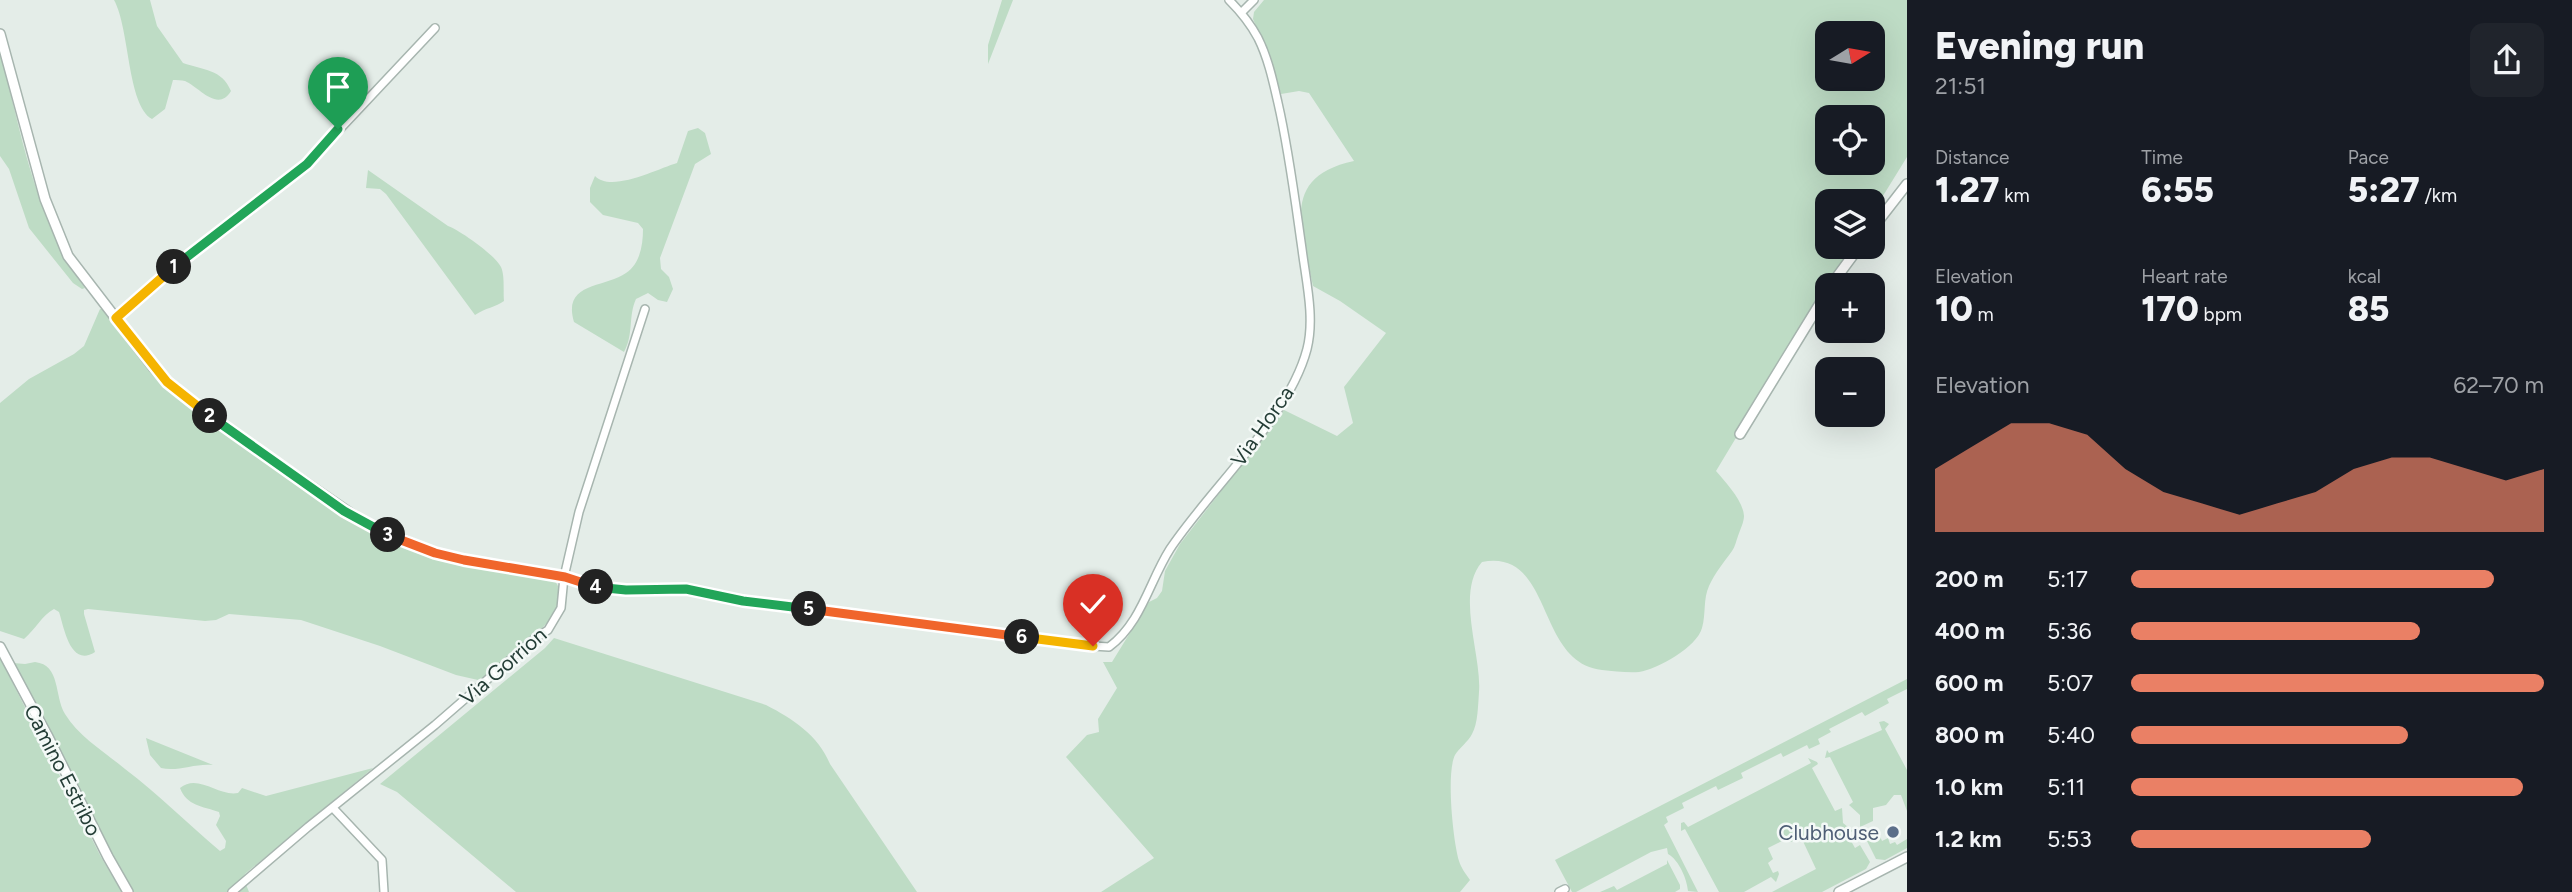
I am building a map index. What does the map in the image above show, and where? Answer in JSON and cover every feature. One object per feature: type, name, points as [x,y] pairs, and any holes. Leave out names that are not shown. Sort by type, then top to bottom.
[{"type":"street","name":"Via Horca","points":[[1093,646],[1109,647],[1132,625],[1170,551],[1278,410],[1294,381],[1307,348],[1310,310],[1293,186],[1271,74],[1258,38],[1241,12],[1229,0]]},
{"type":"street","points":[[1241,12],[1254,0]]},
{"type":"street","points":[[116,318],[201,245],[307,164],[435,28]]},
{"type":"street","points":[[0,34],[45,199],[68,256],[167,382],[226,428],[366,524],[435,553],[565,577],[593,586],[626,590],[686,589],[743,601],[1093,646]]},
{"type":"street","points":[[1885,212],[1907,184]]},
{"type":"street","name":"Via Gorrion","points":[[232,892],[548,630],[561,608],[579,512],[607,419],[645,309]]},
{"type":"street","points":[[1740,434],[1815,312]]},
{"type":"street","name":"Camino Estribo","points":[[0,647],[128,892]]},
{"type":"street","points":[[333,808],[382,860],[384,892]]},
{"type":"street","points":[[1839,892],[1907,857]]},
{"type":"green space","points":[[114,0],[150,0],[157,26],[183,63],[217,74],[231,91],[220,100],[214,99],[185,81],[173,80],[165,109],[152,119],[138,99]]},
{"type":"green space","points":[[1002,0],[1013,0],[988,64],[988,45]]},
{"type":"green space","points":[[1264,0],[1907,0],[1907,157],[1885,193],[1885,189],[1815,189],[1815,259],[1844,259],[1835,273],[1815,273],[1815,307],[1716,471],[1737,498],[1744,518],[1733,549],[1709,586],[1699,635],[1676,656],[1647,670],[1602,670],[1581,663],[1565,648],[1534,588],[1522,572],[1505,562],[1482,562],[1474,575],[1470,607],[1479,677],[1477,714],[1472,734],[1455,755],[1451,776],[1451,807],[1457,851],[1461,866],[1470,880],[1460,892],[1101,892],[1154,858],[1066,757],[1087,735],[1099,732],[1098,719],[1117,688],[1103,662],[1112,662],[1149,602],[1157,598],[1162,591],[1165,571],[1180,544],[1284,410],[1337,436],[1353,423],[1344,387],[1386,333],[1313,286],[1301,226],[1301,208],[1305,193],[1314,179],[1330,169],[1354,161],[1309,93],[1299,91],[1281,94],[1272,63],[1253,19],[1254,12]]},
{"type":"green space","points":[[0,51],[23,143],[42,204],[68,262],[85,288],[73,283],[29,228],[9,169],[0,156]]},
{"type":"green space","points":[[698,128],[705,133],[711,154],[695,164],[660,258],[661,269],[669,277],[673,289],[667,302],[648,293],[636,299],[624,352],[574,322],[572,309],[574,300],[580,293],[617,278],[635,265],[640,254],[643,229],[638,223],[603,215],[590,202],[590,188],[595,176],[602,181],[623,181],[677,163],[688,131]]},
{"type":"green space","points":[[368,170],[492,256],[501,267],[504,301],[475,315],[386,194],[380,189],[366,188]]},
{"type":"green space","points":[[100,309],[104,309],[143,361],[224,430],[350,520],[432,556],[554,580],[560,591],[560,602],[555,613],[537,633],[478,680],[456,675],[301,620],[229,614],[216,620],[205,621],[88,609],[84,610],[84,614],[95,652],[86,655],[80,655],[74,650],[59,612],[54,609],[24,639],[0,631],[0,403],[29,379],[84,346]]},
{"type":"green space","points":[[554,638],[766,705],[795,722],[819,745],[917,892],[516,892],[397,792],[380,784]]},
{"type":"green space","points":[[0,658],[101,857],[122,892],[0,892]]},
{"type":"green space","points":[[13,663],[43,664],[53,675],[65,714],[77,730],[220,851],[225,848],[226,841],[216,825],[219,812],[191,802],[180,788],[187,784],[201,784],[231,793],[238,793],[242,788],[266,796],[373,768],[246,873],[243,877],[249,892],[133,892]]},
{"type":"green space","points":[[1907,679],[1907,689],[1887,699],[1889,703],[1865,716],[1862,712],[1829,729],[1831,732],[1818,739],[1820,744],[1809,749],[1807,745],[1783,757],[1781,753],[1741,773],[1743,778],[1718,790],[1716,786],[1682,803],[1684,808],[1666,817],[1668,822],[1664,825],[1698,892],[1688,891],[1682,870],[1668,854],[1667,848],[1651,852],[1572,892],[1555,860]]},
{"type":"green space","points":[[1879,722],[1889,724],[1885,729],[1907,770],[1907,811],[1901,795],[1894,795],[1886,805],[1873,808],[1873,821],[1860,827],[1860,815],[1849,805],[1853,802],[1830,757],[1825,758],[1827,750],[1829,753],[1882,730]]},
{"type":"green space","points":[[146,738],[213,765],[161,768],[150,755]]},
{"type":"green space","points":[[1808,758],[1817,762],[1812,768],[1835,811],[1842,808],[1843,823],[1853,831],[1847,834],[1855,848],[1860,845],[1870,862],[1866,869],[1822,892],[1772,892],[1816,869],[1801,837],[1791,842],[1788,838],[1768,848],[1773,859],[1768,863],[1773,873],[1778,871],[1779,874],[1776,882],[1771,877],[1744,892],[1719,892],[1685,829],[1681,831],[1681,823],[1684,822],[1688,827],[1811,763]]},
{"type":"green space","points":[[1877,829],[1882,841],[1888,838],[1890,844],[1895,842],[1897,845],[1907,839],[1907,848],[1885,860],[1876,859],[1867,841],[1874,837],[1872,832]]},
{"type":"green space","points":[[1667,860],[1680,885],[1680,889],[1675,892],[1600,892],[1614,886],[1617,890],[1667,864]]},
{"type":"place","name":"Clubhouse","points":[[1893,832]]},
{"type":"route","points":[[338,129],[307,164],[201,245],[116,318],[167,382],[226,428],[344,511],[388,535],[435,553],[565,577],[593,586],[626,590],[686,589],[743,601],[1093,646]]}]
